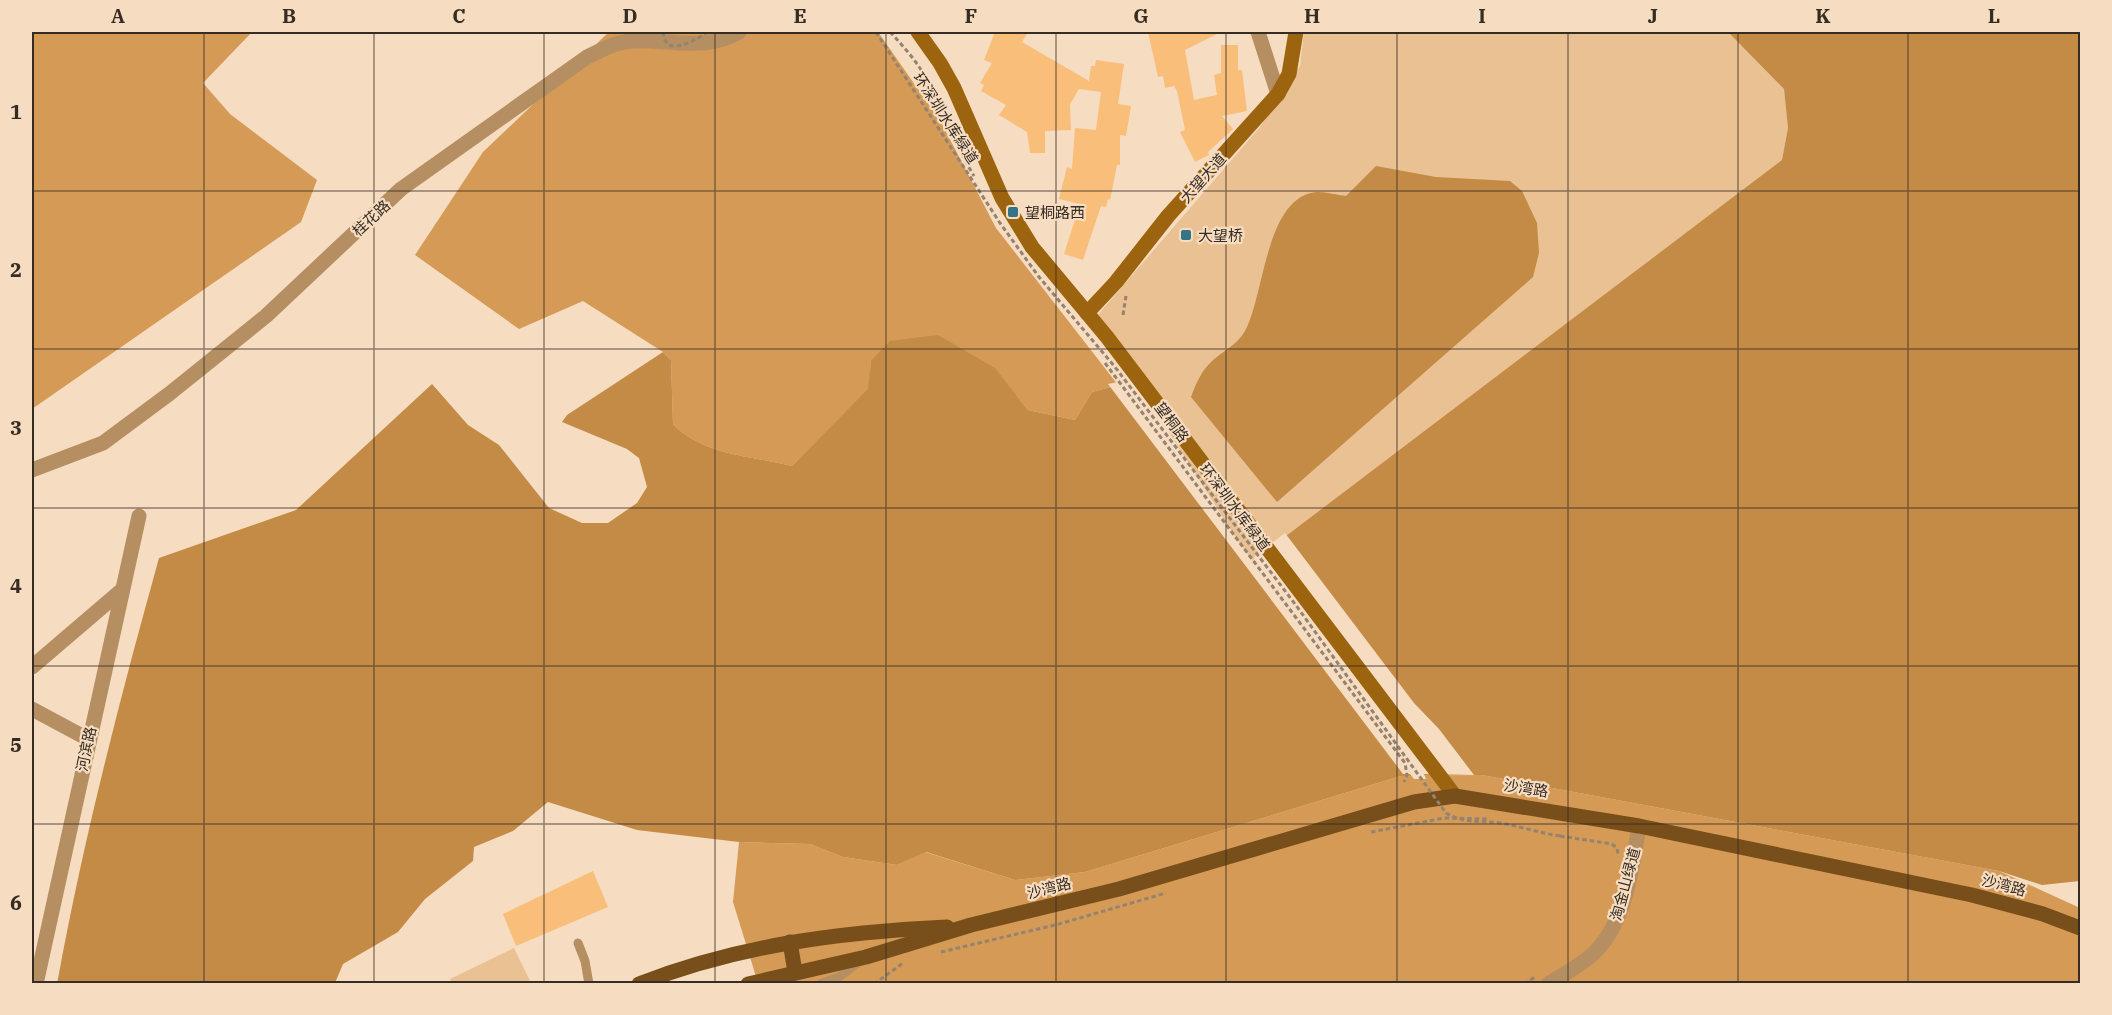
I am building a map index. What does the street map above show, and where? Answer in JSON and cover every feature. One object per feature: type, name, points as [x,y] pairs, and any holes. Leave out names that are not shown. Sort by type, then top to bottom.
[{"type":"main road","name":"望桐路","points":[[918,32],[954,88],[1002,198],[1032,247],[1107,337],[1455,796]]},
{"type":"main road","name":"大望大道","points":[[1087,313],[1116,282],[1168,216],[1278,94],[1288,74],[1296,32]]},
{"type":"main road","name":"沙湾路","points":[[748,984],[866,957],[971,925],[1119,889],[1414,802],[1455,796],[1639,826],[1972,895],[2043,914],[2080,928]]},
{"type":"main road","name":"沙湾路","points":[[639,984],[688,964],[790,942],[873,931],[971,925]]},
{"type":"main road","points":[[790,942],[795,972]]},
{"type":"street","name":"桂花路","points":[[32,470],[103,443],[169,394],[266,316],[401,189],[587,57],[604,48],[630,41],[712,43],[727,39],[739,32]]},
{"type":"street","points":[[1258,32],[1278,94]]},
{"type":"street","name":"河滨路","points":[[36,984],[88,739],[140,516]]},
{"type":"street","points":[[32,667],[122,590]]},
{"type":"street","points":[[32,709],[88,739]]},
{"type":"street","name":"淘金山绿道","points":[[1548,984],[1594,954],[1608,938],[1618,918],[1639,826]]},
{"type":"lane","points":[[578,943],[585,961],[589,984]]},
{"type":"lane","points":[[820,984],[835,980],[866,957]]},
{"type":"path","points":[[663,32],[663,37],[670,45],[678,47],[689,45],[708,32]]},
{"type":"path","name":"环深圳水库緑道","points":[[876,32],[1000,223],[1039,277],[1136,396],[1302,614],[1446,813],[1460,821],[1500,823],[1560,836]]},
{"type":"path","points":[[1123,315],[1128,293]]},
{"type":"path","points":[[1093,347],[1405,763],[1407,776],[1404,782]]},
{"type":"path","name":"淘金山绿道","points":[[1560,836],[1612,844],[1617,848],[1618,857]]},
{"type":"shaded area","points":[[32,32],[252,32],[203,83],[230,114],[317,180],[301,222],[32,409]]},
{"type":"shaded area","points":[[609,32],[878,32],[941,122],[996,228],[1118,385],[1092,392],[1075,420],[1028,410],[995,369],[871,361],[869,389],[792,466],[728,453],[698,442],[685,434],[673,424],[671,360],[663,352],[583,301],[519,329],[415,255],[483,152]]},
{"type":"shaded area","points":[[1304,32],[1728,32],[1784,89],[1788,128],[1782,160],[1255,568],[1096,317],[1260,127],[1300,66]]},
{"type":"shaded area","points":[[1728,32],[2080,32],[2080,881],[2042,885],[1999,871],[1482,775],[1401,776],[1085,872],[1015,880],[926,852],[897,865],[843,857],[810,844],[739,842],[637,830],[548,802],[513,831],[474,847],[473,861],[425,899],[398,932],[343,964],[335,983],[57,984],[78,877],[103,770],[159,558],[296,510],[432,384],[468,425],[499,445],[549,508],[582,523],[608,523],[637,503],[647,487],[639,458],[627,449],[562,422],[567,415],[663,352],[671,360],[673,424],[698,442],[713,448],[792,466],[868,389],[871,361],[890,341],[938,335],[995,368],[1028,410],[1075,420],[1092,392],[1118,385],[1255,567],[1257,558],[1782,160],[1788,128],[1784,89]]},
{"type":"shaded area","points":[[1376,166],[1436,177],[1510,181],[1522,191],[1537,223],[1539,253],[1533,277],[1277,502],[1191,397],[1199,378],[1208,365],[1234,344],[1245,331],[1252,315],[1269,249],[1287,210],[1300,197],[1318,192],[1346,196]]},
{"type":"shaded area","points":[[1482,775],[1999,871],[2080,908],[2080,983],[758,983],[733,902],[739,842],[810,844],[843,857],[897,865],[925,852],[1015,880],[1085,872],[1401,776]]},
{"type":"shaded area","points":[[514,948],[531,983],[452,983],[450,979]]},
{"type":"pier","points":[[1118,382],[1253,561],[1255,556],[1285,533],[1414,703],[1439,729],[1474,775],[1424,774],[1426,779],[1414,779],[1410,774],[1403,774],[1108,384]]},
{"type":"building","points":[[995,32],[1028,32],[1022,42],[1089,81],[1091,66],[1095,66],[1096,60],[1124,64],[1118,104],[1131,106],[1126,136],[1120,135],[1120,165],[1117,165],[1110,200],[1108,199],[1106,207],[1101,206],[1083,260],[1064,254],[1080,204],[1059,199],[1067,167],[1072,169],[1075,128],[1096,130],[1101,92],[1079,89],[1070,104],[1071,130],[1045,131],[1045,153],[1030,153],[1027,132],[999,115],[1006,105],[981,91],[984,85],[980,83],[992,63],[984,60]]},
{"type":"building","points":[[1148,32],[1221,32],[1185,50],[1194,100],[1217,95],[1214,75],[1221,73],[1221,45],[1238,45],[1238,70],[1242,70],[1247,111],[1222,116],[1233,129],[1208,152],[1209,155],[1195,162],[1180,132],[1185,130],[1177,91],[1174,86],[1165,88],[1163,76],[1158,77]]},
{"type":"building","points":[[593,871],[608,907],[516,946],[503,914]]},
{"type":"place","name":"望桐路西","points":[[1013,212]]},
{"type":"place","name":"大望桥","points":[[1186,235]]}]
